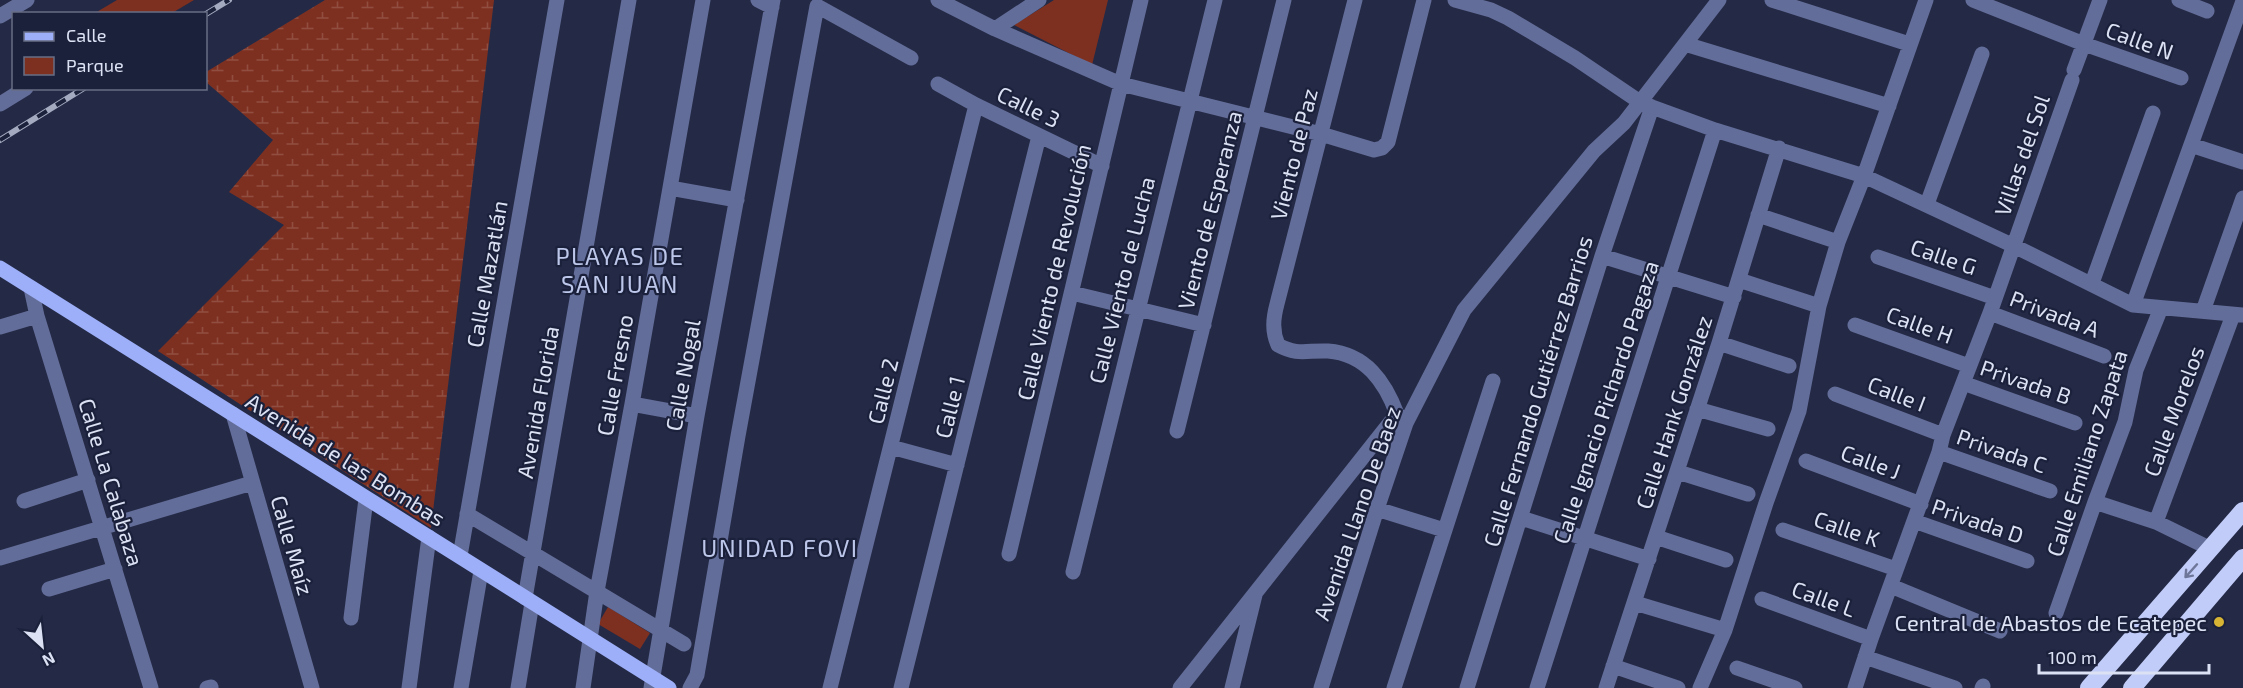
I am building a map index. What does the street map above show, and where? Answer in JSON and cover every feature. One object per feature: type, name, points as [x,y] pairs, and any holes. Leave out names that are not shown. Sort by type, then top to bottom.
[{"type":"highway","points":[[2089,688],[2243,511]]},
{"type":"highway","points":[[2132,688],[2243,558]]},
{"type":"main road","name":"Avenida de las Bombas","points":[[0,268],[591,639],[651,683],[669,688]]},
{"type":"street","name":"Calle Mazatlán","points":[[460,556],[557,0]]},
{"type":"street","name":"Avenida Florida","points":[[518,688],[534,553],[629,0]]},
{"type":"street","name":"Calle Fresno","points":[[583,688],[597,591],[702,0]]},
{"type":"street","points":[[938,0],[995,29],[1121,84],[1321,134],[1374,150],[1382,148],[1388,142],[1424,0]]},
{"type":"street","points":[[995,29],[1040,0]]},
{"type":"street","name":"Calle Viento de Revolución","points":[[1009,554],[1141,0]]},
{"type":"street","name":"Calle Viento de Lucha","points":[[1073,572],[1215,0]]},
{"type":"street","name":"Viento de Esperanza","points":[[1177,431],[1284,0]]},
{"type":"street","name":"Viento de Paz","points":[[1355,0],[1273,319],[1274,334],[1278,345],[1290,352],[1330,351],[1356,360],[1377,374],[1401,419]]},
{"type":"street","points":[[1455,0],[1492,5],[1508,18],[1575,58],[1646,105],[1714,130],[1779,148],[1864,176],[2092,283],[2133,305],[2238,315]]},
{"type":"street","name":"Avenida Llano De Baez","points":[[1322,688],[1377,509],[1401,419],[1464,310],[1594,151],[1646,105],[1685,44],[1719,0]]},
{"type":"street","points":[[1772,0],[1909,44]]},
{"type":"street","points":[[1700,688],[1725,630],[1798,411],[1819,306],[1838,242],[1864,176],[1926,0]]},
{"type":"street","name":"Calle N","points":[[1973,0],[2084,44],[2181,78]]},
{"type":"street","name":"Villas del Sol","points":[[1855,688],[1921,504],[1943,435],[1993,305],[2100,0]]},
{"type":"street","points":[[2179,0],[2207,10]]},
{"type":"street","points":[[2133,305],[2243,1]]},
{"type":"street","name":"Calle Nogal","points":[[651,683],[737,200],[768,2]]},
{"type":"street","points":[[0,16],[26,4]]},
{"type":"street","points":[[690,688],[697,675],[736,447],[817,6],[911,58]]},
{"type":"street","points":[[1685,44],[1888,106]]},
{"type":"street","points":[[1926,204],[1982,54]]},
{"type":"street","name":"Calle 3","points":[[938,84],[1102,166]]},
{"type":"street","points":[[0,104],[23,90]]},
{"type":"street","name":"Calle 2","points":[[830,688],[976,105]]},
{"type":"street","name":"Calle Fernando Gutiérrez Barrios","points":[[1467,688],[1602,256],[1646,105]]},
{"type":"street","points":[[2092,283],[2152,113]]},
{"type":"street","name":"Calle Ignacio Pichardo Pagaza","points":[[1537,688],[1714,130]]},
{"type":"street","name":"Calle 1","points":[[901,688],[1039,136]]},
{"type":"street","points":[[2191,145],[2243,162]]},
{"type":"street","name":"Calle Hank González","points":[[1606,688],[1678,472],[1779,148]]},
{"type":"street","points":[[670,188],[737,200]]},
{"type":"street","points":[[2203,311],[2243,198]]},
{"type":"street","points":[[1758,215],[1838,242]]},
{"type":"street","points":[[1602,256],[1734,297]]},
{"type":"street","name":"Calle G","points":[[1878,257],[1993,305]]},
{"type":"street","points":[[1739,280],[1819,306]]},
{"type":"street","name":"Calle La Calabaza","points":[[31,288],[37,316],[151,688]]},
{"type":"street","points":[[1072,293],[1204,325]]},
{"type":"street","name":"Privada A","points":[[1993,305],[2104,356]]},
{"type":"street","name":"Calle Emiliano Zapata","points":[[2056,613],[2125,422],[2136,370],[2161,308]]},
{"type":"street","name":"Calle Morelos","points":[[2156,522],[2238,315]]},
{"type":"street","points":[[0,327],[37,316]]},
{"type":"street","name":"Calle H","points":[[1855,325],[1970,366]]},
{"type":"street","points":[[1719,343],[1789,366]]},
{"type":"street","points":[[1394,688],[1492,381]]},
{"type":"street","name":"Privada B","points":[[1962,383],[2075,423]]},
{"type":"street","name":"Calle I","points":[[1835,394],[1943,435]]},
{"type":"street","points":[[632,404],[697,416]]},
{"type":"street","points":[[1697,410],[1768,429]]},
{"type":"street","name":"Calle Maíz","points":[[232,414],[312,688]]},
{"type":"street","points":[[1180,688],[1257,590],[1401,419]]},
{"type":"street","points":[[891,447],[957,465]]},
{"type":"street","name":"Privada C","points":[[1939,452],[2050,491]]},
{"type":"street","name":"Calle J","points":[[1806,461],[1921,504]]},
{"type":"street","points":[[1678,472],[1748,494]]},
{"type":"street","points":[[24,501],[88,480]]},
{"type":"street","points":[[0,558],[252,483]]},
{"type":"street","points":[[351,618],[366,499]]},
{"type":"street","points":[[2095,502],[2156,522],[2211,549]]},
{"type":"street","points":[[1377,509],[1444,530]]},
{"type":"street","name":"Avenida de las Bombas","points":[[467,514],[684,644]]},
{"type":"street","points":[[1521,518],[1649,559]]},
{"type":"street","name":"Privada D","points":[[1914,521],[2027,561]]},
{"type":"street","name":"Calle K","points":[[1783,530],[1896,569]]},
{"type":"street","points":[[409,688],[429,537]]},
{"type":"street","points":[[1656,537],[1726,560]]},
{"type":"street","points":[[49,589],[115,569]]},
{"type":"street","points":[[461,688],[481,571]]},
{"type":"street","points":[[1891,586],[2000,631]]},
{"type":"street","points":[[1232,688],[1257,590]]},
{"type":"street","name":"Calle L","points":[[1762,599],[1871,639]]},
{"type":"street","points":[[1635,603],[1725,630]]},
{"type":"street","points":[[1865,657],[1955,688]]},
{"type":"street","points":[[1613,666],[1678,688]]},
{"type":"street","points":[[1737,669],[1795,688]]},
{"type":"green space","points":[[117,0],[194,0],[174,12],[97,12]]},
{"type":"green space","points":[[325,0],[494,0],[431,528],[158,351],[284,225],[229,192],[273,140],[207,83],[207,71]]},
{"type":"green space","points":[[1054,0],[1108,0],[1092,65],[1014,25]]},
{"type":"green space","points":[[608,607],[650,633],[640,649],[598,624]]},
{"type":"railway","points":[[207,13],[229,0]]},
{"type":"railway","points":[[0,140],[81,90]]},
{"type":"place","name":"Central de Abastos de Ecatepec","points":[[2219,622]]},
{"type":"district","name":"PLAYAS DE SAN JUAN","points":[[620,269]]},
{"type":"district","name":"UNIDAD FOVI","points":[[780,547]]}]
